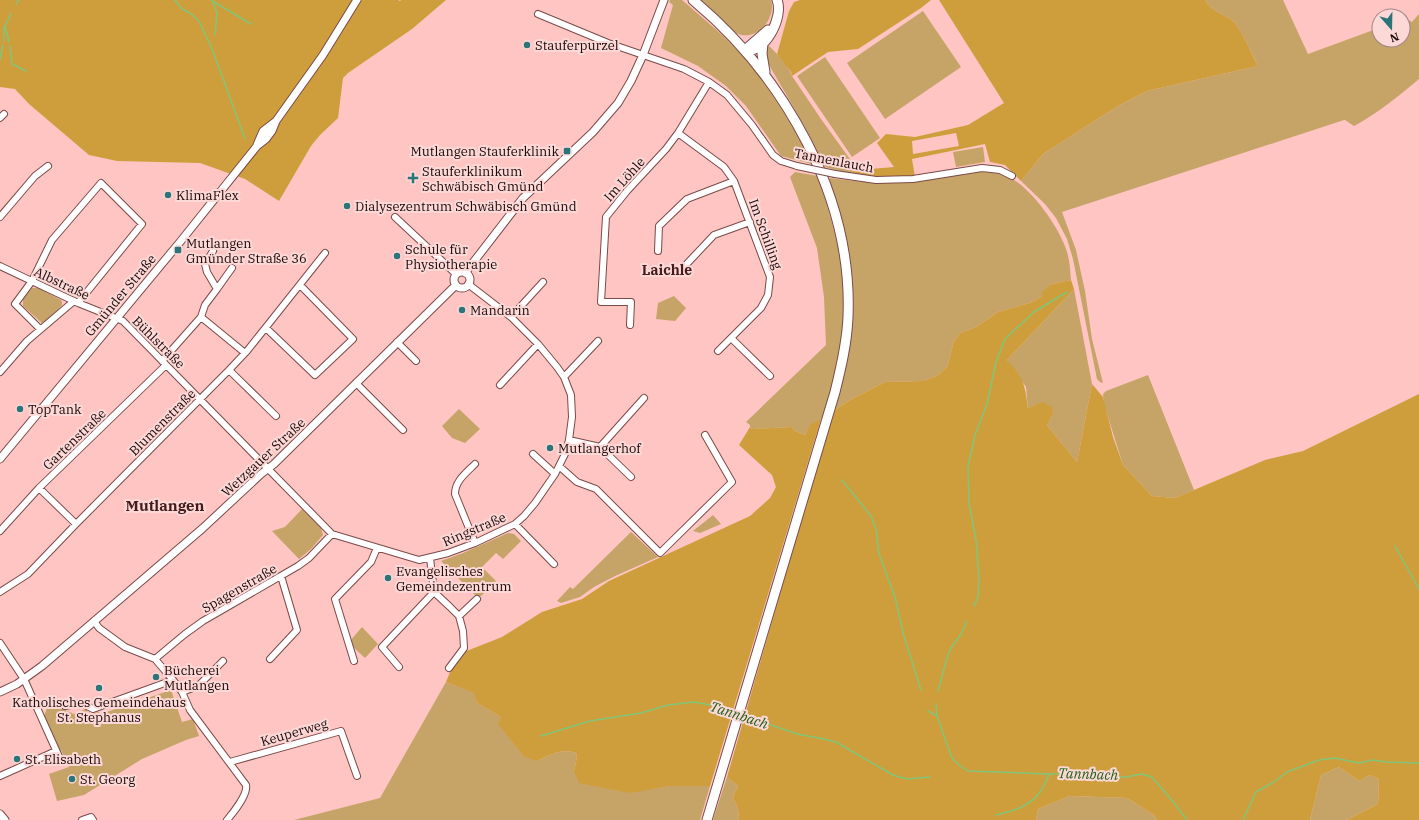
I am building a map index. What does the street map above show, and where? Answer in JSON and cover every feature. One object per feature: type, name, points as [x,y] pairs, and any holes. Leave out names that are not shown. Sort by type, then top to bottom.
[{"type":"main road","points":[[694,0],[735,39],[766,75],[794,119],[818,165],[832,204],[841,238],[846,265],[848,303],[846,341],[838,379],[707,820]]},
{"type":"main road","points":[[745,50],[755,50],[763,43],[772,31],[776,22],[779,8],[777,0]]},
{"type":"main road","points":[[745,50],[766,33],[776,22]]},
{"type":"main road","points":[[735,39],[754,38],[766,33]]},
{"type":"main road","points":[[763,43],[763,65],[766,75]]},
{"type":"street","name":"Gmünder Straße","points":[[0,459],[119,320],[256,146],[266,139],[272,131],[276,121],[323,55],[357,0]]},
{"type":"street","points":[[465,273],[523,198],[593,132],[618,103],[631,81],[643,55],[664,2]]},
{"type":"street","name":"Tannenlauch","points":[[538,14],[608,43],[684,69],[709,82],[727,95],[752,125],[773,155],[781,161],[835,174],[876,180],[913,179],[982,168],[1000,170],[1012,176]]},
{"type":"street","name":"Im Löhle","points":[[630,325],[631,302],[601,302],[606,216],[666,149],[678,133],[709,82]]},
{"type":"street","name":"Im Schilling","points":[[678,133],[724,167],[734,181],[770,277],[768,295],[761,308],[718,351]]},
{"type":"street","points":[[0,217],[35,176],[48,166]]},
{"type":"street","points":[[658,251],[659,226],[687,199],[734,181]]},
{"type":"street","points":[[0,372],[27,341],[76,302],[142,224],[101,183],[52,240],[32,281],[15,304],[40,330]]},
{"type":"street","points":[[395,217],[456,274]]},
{"type":"street","points":[[682,269],[714,235],[750,222]]},
{"type":"street","points":[[213,251],[206,260],[205,268],[217,289]]},
{"type":"street","name":"Blumenstraße","points":[[0,592],[28,574],[245,354],[325,253]]},
{"type":"street","name":"Albstraße","points":[[0,266],[76,302],[119,320]]},
{"type":"street","name":"Gartenstraße","points":[[0,531],[39,488],[164,363],[201,317],[205,305],[232,268]]},
{"type":"street","points":[[461,272],[465,273],[470,279],[468,284],[462,288],[456,285],[454,278],[456,274],[461,272]]},
{"type":"street","points":[[511,317],[542,282]]},
{"type":"street","name":"Ringstraße","points":[[269,468],[332,534],[419,560],[430,558],[475,543],[514,524],[524,516],[555,474],[566,452],[572,417],[571,395],[564,377],[538,344],[511,317],[468,284]]},
{"type":"street","points":[[266,328],[315,375],[353,339],[300,285]]},
{"type":"street","name":"Wetzgauer Straße","points":[[0,692],[24,679],[42,666],[203,528],[269,468],[456,285]]},
{"type":"street","points":[[201,317],[245,354]]},
{"type":"street","name":"Bühlstraße","points":[[119,320],[269,468]]},
{"type":"street","points":[[731,338],[770,376]]},
{"type":"street","points":[[564,377],[598,341]]},
{"type":"street","points":[[397,342],[416,361]]},
{"type":"street","points":[[500,385],[538,344]]},
{"type":"street","points":[[0,362],[5,366]]},
{"type":"street","points":[[229,370],[276,416]]},
{"type":"street","points":[[356,383],[403,430]]},
{"type":"street","points":[[600,446],[644,398]]},
{"type":"street","points":[[559,466],[577,482],[596,489],[660,553],[732,482],[705,435]]},
{"type":"street","points":[[569,440],[600,446],[631,477]]},
{"type":"street","points":[[533,454],[555,474]]},
{"type":"street","points":[[474,464],[459,480],[454,494],[475,543]]},
{"type":"street","points":[[39,488],[76,524]]},
{"type":"street","points":[[514,524],[554,564]]},
{"type":"street","name":"Spagenstraße","points":[[155,659],[203,621],[282,576],[310,558],[332,534]]},
{"type":"street","points":[[354,662],[335,599],[371,562],[378,548]]},
{"type":"street","points":[[430,558],[434,592],[459,616],[463,631],[464,648],[449,668]]},
{"type":"street","points":[[270,658],[297,630],[282,576]]},
{"type":"street","points":[[398,667],[382,646],[434,592]]},
{"type":"street","points":[[459,616],[477,599]]},
{"type":"street","points":[[94,621],[99,628],[125,646],[155,659],[182,692],[194,715],[246,785],[247,789],[238,805],[226,820]]},
{"type":"street","points":[[0,643],[24,679],[60,759]]},
{"type":"street","points":[[182,692],[198,686],[223,661]]},
{"type":"street","points":[[65,706],[81,703],[93,709],[173,680]]},
{"type":"street","name":"Keuperweg","points":[[230,762],[341,730],[357,776]]},
{"type":"street","points":[[0,776],[56,751]]},
{"type":"street","points":[[0,814],[5,820]]},
{"type":"street","points":[[82,820],[91,817],[93,820]]},
{"type":"shaded area","points":[[0,0],[446,0],[412,29],[343,78],[338,118],[311,146],[279,201],[245,179],[200,163],[117,161],[89,155],[29,104],[15,89],[0,87]]},
{"type":"shaded area","points":[[670,0],[682,0],[723,35],[745,58],[774,95],[798,136],[812,164],[781,156],[746,106],[726,86],[698,66],[661,48],[673,5],[669,2]]},
{"type":"shaded area","points":[[701,0],[771,0],[771,15],[768,21],[757,32],[750,35],[743,35],[736,33]]},
{"type":"shaded area","points":[[800,0],[931,0],[858,49],[828,52],[792,76],[791,72],[777,54],[789,11],[794,2]]},
{"type":"shaded area","points":[[939,0],[1205,0],[1210,7],[1232,20],[1239,29],[1258,66],[1147,91],[1118,106],[1043,154],[1021,181],[1005,165],[990,162],[985,144],[912,159],[915,177],[893,179],[853,175],[852,162],[870,169],[894,167],[877,143],[886,134],[915,137],[968,125],[1004,103]],"holes":[[[956,133],[959,146],[913,154],[912,141]]]},
{"type":"shaded area","points":[[1205,0],[1283,0],[1308,54],[1371,31],[1371,48],[1411,48],[1411,21],[1419,14],[1419,79],[1381,109],[1354,126],[1344,120],[1062,212],[1076,250],[1085,291],[1092,339],[1103,383],[1097,379],[1073,259],[1067,239],[1056,218],[1045,204],[1021,181],[1043,154],[1118,106],[1147,91],[1258,66],[1239,29],[1232,20],[1207,4]]},
{"type":"shaded area","points":[[923,11],[961,67],[885,119],[847,63]]},
{"type":"shaded area","points":[[767,44],[785,63],[821,119],[852,162],[853,175],[825,167],[804,125],[769,65],[766,57]]},
{"type":"shaded area","points":[[825,57],[880,138],[852,157],[797,76]]},
{"type":"shaded area","points":[[983,147],[985,162],[956,167],[953,152]]},
{"type":"shaded area","points":[[795,172],[818,176],[832,221],[842,267],[844,299],[844,317],[840,352],[833,386],[823,416],[810,427],[805,435],[795,431],[792,427],[752,429],[746,422],[826,345],[824,297],[817,248],[790,177]]},
{"type":"shaded area","points":[[980,172],[1007,176],[1026,189],[1035,199],[1051,220],[1063,242],[1069,259],[1071,280],[1052,284],[1042,296],[1033,302],[998,312],[976,327],[960,333],[954,341],[947,367],[937,376],[923,381],[885,382],[852,399],[833,411],[851,337],[853,296],[852,276],[845,236],[829,178],[864,182],[903,183]]},
{"type":"shaded area","points":[[1071,280],[1074,289],[1007,360],[1023,382],[1028,409],[1044,402],[1053,408],[1052,416],[1047,425],[1077,462],[1092,384],[1103,397],[1113,437],[1123,465],[1152,496],[1175,498],[1265,460],[1303,451],[1419,394],[1419,820],[1347,820],[1378,804],[1379,779],[1370,775],[1359,781],[1339,767],[1321,775],[1310,820],[1157,820],[1154,815],[1127,798],[1070,796],[1038,809],[1036,820],[739,820],[738,809],[733,797],[738,786],[727,777],[833,411],[852,399],[885,382],[923,381],[937,376],[947,367],[954,341],[960,333],[976,327],[998,312],[1033,302],[1042,296],[1042,292],[1052,284]]},
{"type":"shaded area","points":[[32,288],[38,288],[61,300],[62,302],[62,305],[44,325],[23,306],[23,299]]},
{"type":"shaded area","points":[[1074,289],[1092,384],[1077,462],[1047,425],[1052,416],[1035,405],[1028,410],[1026,387],[1007,360]]},
{"type":"shaded area","points":[[674,296],[686,308],[675,321],[656,319],[658,303]]},
{"type":"shaded area","points":[[1148,375],[1194,490],[1175,498],[1152,496],[1123,465],[1104,404],[1103,394],[1106,391]]},
{"type":"shaded area","points":[[459,409],[480,429],[465,443],[452,438],[442,426]]},
{"type":"shaded area","points":[[821,419],[710,786],[670,786],[630,793],[579,783],[574,771],[577,757],[576,753],[566,751],[561,752],[537,761],[525,757],[498,724],[501,717],[477,703],[474,693],[446,682],[452,667],[464,652],[502,637],[542,612],[582,599],[609,581],[750,516],[770,498],[776,487],[772,475],[739,445],[750,427],[752,429],[792,427],[795,431],[805,435],[810,425]]},
{"type":"shaded area","points":[[302,509],[321,528],[323,535],[311,549],[299,559],[272,531],[285,527]]},
{"type":"shaded area","points":[[713,515],[721,524],[700,533],[693,531]]},
{"type":"shaded area","points":[[631,532],[658,557],[615,576],[594,587],[580,597],[561,603],[557,601],[570,587],[573,589]]},
{"type":"shaded area","points":[[508,533],[514,534],[521,541],[503,559],[496,553],[482,567],[496,581],[481,596],[477,597],[441,561],[463,553]]},
{"type":"shaded area","points":[[362,627],[378,644],[365,658],[351,645],[350,641]]},
{"type":"shaded area","points":[[446,682],[475,693],[477,703],[501,717],[537,761],[556,753],[566,751],[576,753],[577,757],[574,771],[650,789],[670,786],[710,786],[700,820],[294,820],[380,798]]},
{"type":"shaded area","points":[[171,690],[182,722],[193,719],[199,736],[142,759],[84,795],[57,801],[49,774],[69,767],[61,750],[58,750],[44,716],[49,703],[74,714],[86,709],[89,715],[98,712],[101,714]]},
{"type":"shaded area","points":[[1339,767],[1359,781],[1370,775],[1379,779],[1378,804],[1347,820],[1310,820],[1321,775]]},
{"type":"shaded area","points":[[727,777],[738,786],[733,797],[738,809],[739,820],[713,820]]},
{"type":"shaded area","points":[[1070,796],[1127,798],[1154,815],[1157,820],[1036,820],[1038,809]]},
{"type":"waterway","points":[[16,4],[19,0]]},
{"type":"waterway","points":[[175,0],[182,9],[190,13],[199,21],[213,51],[245,139]]},
{"type":"waterway","points":[[211,0],[251,24]]},
{"type":"waterway","points":[[213,2],[217,13],[215,35]]},
{"type":"waterway","points":[[9,42],[5,26],[11,14]]},
{"type":"waterway","points":[[4,27],[4,41]]},
{"type":"waterway","points":[[0,59],[3,45]]},
{"type":"waterway","points":[[10,46],[12,64],[26,71]]},
{"type":"waterway","points":[[974,606],[978,597],[979,577],[976,540],[969,503],[968,467],[975,435],[987,404],[996,362],[1005,339],[1034,312],[1067,292]]},
{"type":"waterway","points":[[842,480],[871,516],[876,529],[879,554],[895,597],[904,636],[921,690]]},
{"type":"waterway","points":[[1395,546],[1419,589]]},
{"type":"waterway","points":[[938,691],[951,648],[961,634],[967,621]]},
{"type":"waterway","name":"Tannbach","points":[[541,736],[590,721],[641,713],[668,705],[694,702],[721,707],[736,712]]},
{"type":"waterway","name":"Tannbach","points":[[936,704],[937,716],[952,758],[968,771],[1081,774],[1111,777],[1126,777],[1142,774],[1152,777],[1187,820]]},
{"type":"waterway","points":[[928,711],[937,716]]},
{"type":"waterway","name":"Tannbach","points":[[743,715],[797,734],[836,742],[893,775],[907,779],[930,777]]},
{"type":"waterway","name":"Tannbach","points":[[1243,820],[1256,792],[1274,782],[1287,772],[1319,760],[1335,758],[1359,763],[1373,760],[1419,763]]},
{"type":"waterway","points":[[996,815],[1026,805],[1036,797],[1049,775]]},
{"type":"place","name":"Stauferpurzel","points":[[527,45]]},
{"type":"place","name":"Mutlangen Stauferklinik","points":[[567,151]]},
{"type":"place","name":"Stauferklinikum Schwäbisch Gmünd","points":[[413,178]]},
{"type":"place","name":"KlimaFlex","points":[[168,195]]},
{"type":"place","name":"Dialysezentrum Schwäbisch Gmünd","points":[[347,206]]},
{"type":"place","name":"Mutlangen Gmünder Straße 36","points":[[178,250]]},
{"type":"place","name":"Schule für Physiotherapie","points":[[397,256]]},
{"type":"place","name":"Mandarin","points":[[462,310]]},
{"type":"place","name":"TopTank","points":[[20,409]]},
{"type":"place","name":"Mutlangerhof","points":[[550,448]]},
{"type":"place","name":"Evangelisches Gemeindezentrum","points":[[388,578]]},
{"type":"place","name":"Bücherei Mutlangen","points":[[156,677]]},
{"type":"place","name":"Katholisches Gemeindehaus St. Stephanus","points":[[99,688]]},
{"type":"place","name":"St. Elisabeth","points":[[17,759]]},
{"type":"place","name":"St. Georg","points":[[72,779]]},
{"type":"district","name":"Laichle","points":[[667,270]]},
{"type":"district","name":"Mutlangen","points":[[165,506]]}]
